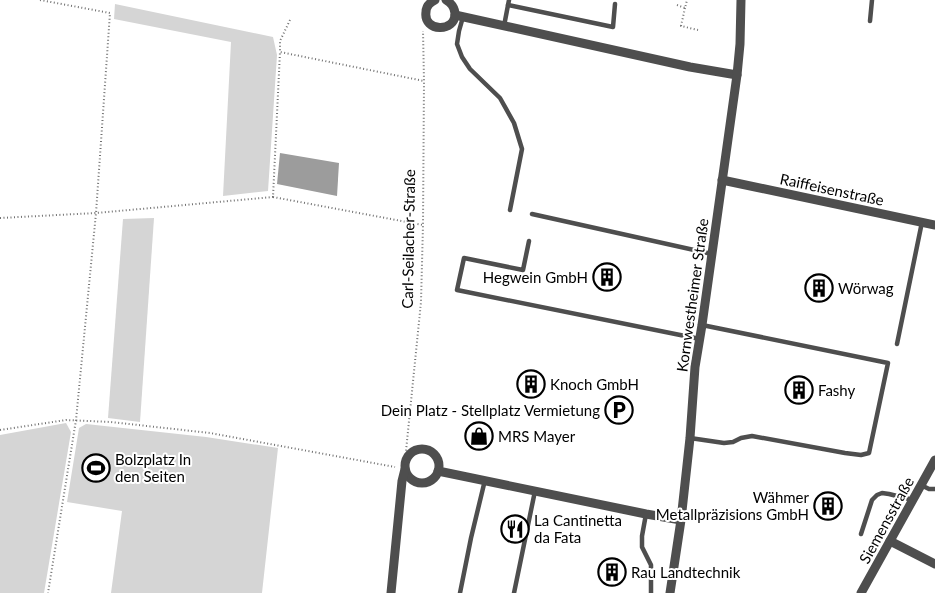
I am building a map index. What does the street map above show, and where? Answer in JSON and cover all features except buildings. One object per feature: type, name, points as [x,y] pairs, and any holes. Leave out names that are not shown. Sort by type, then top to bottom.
[{"type":"street","points":[[435,0],[427,6],[426,18],[430,24],[442,28],[448,26],[459,16]]},
{"type":"street","points":[[447,0],[459,16],[690,67],[737,75]]},
{"type":"street","name":"Kornwestheimer Straße","points":[[670,593],[681,520],[695,367],[737,75],[742,18],[741,0]]},
{"type":"street","name":"Raiffeisenstraße","points":[[722,180],[935,225]]},
{"type":"street","points":[[391,593],[402,481],[405,465],[409,454],[423,449],[430,452],[436,456],[438,470],[435,477],[429,482],[422,484],[414,482],[408,477],[405,465]]},
{"type":"street","name":"Siemensstraße","points":[[862,593],[935,460]]},
{"type":"street","points":[[438,470],[681,520]]},
{"type":"street","points":[[890,540],[935,564]]},
{"type":"lane","points":[[870,21],[872,0]]},
{"type":"lane","points":[[504,27],[509,2],[613,27],[615,4]]},
{"type":"lane","points":[[459,16],[457,44],[462,57],[470,69],[500,98],[514,123],[522,149],[510,210]]},
{"type":"lane","points":[[532,214],[712,254]]},
{"type":"lane","points":[[897,344],[922,222]]},
{"type":"lane","points":[[529,240],[523,270],[464,258],[457,290],[700,339]]},
{"type":"lane","points":[[690,438],[724,443],[752,436],[845,453],[861,455],[869,453],[888,363],[702,326]]},
{"type":"lane","points":[[460,593],[485,480]]},
{"type":"lane","points":[[921,485],[935,490]]},
{"type":"lane","points":[[514,593],[535,491]]},
{"type":"lane","points":[[861,534],[872,500],[878,495],[882,493],[889,494],[913,500]]},
{"type":"lane","points":[[646,514],[642,547],[651,565],[651,593]]},
{"type":"path","points":[[40,0],[110,13],[96,213],[76,420],[48,593]]},
{"type":"path","points":[[687,0],[681,26],[698,30]]},
{"type":"path","points":[[677,5],[685,8]]},
{"type":"path","name":"Carl-Seilacher-Straße","points":[[405,465],[421,302],[424,81],[422,24],[426,18]]},
{"type":"path","points":[[273,197],[280,41],[290,20]]},
{"type":"path","points":[[280,52],[424,81]]},
{"type":"path","points":[[0,218],[96,213],[273,197],[423,225]]},
{"type":"path","points":[[0,430],[66,420],[111,422],[210,433],[405,465]]},
{"type":"shaded area","points":[[115,4],[273,37],[277,55],[268,191],[223,196],[231,42],[114,19]]},
{"type":"shaded area","points":[[280,153],[339,163],[337,196],[277,184]]},
{"type":"shaded area","points":[[154,218],[140,422],[108,418],[123,219]]},
{"type":"shaded area","points":[[66,423],[71,432],[44,593],[0,593],[0,435]]},
{"type":"shaded area","points":[[86,424],[206,437],[278,448],[262,593],[111,593],[122,511],[67,502],[79,428]]},
{"type":"place","name":"Hegwein GmbH","points":[[607,277]]},
{"type":"place","name":"Wörwag","points":[[819,288]]},
{"type":"place","name":"Knoch GmbH","points":[[531,384]]},
{"type":"place","name":"Fashy","points":[[799,390]]},
{"type":"place","name":"Dein Platz - Stellplatz Vermietung","points":[[619,410]]},
{"type":"place","name":"MRS Mayer","points":[[479,436]]},
{"type":"place","name":"Bolzplatz In den Seiten","points":[[96,468]]},
{"type":"place","name":"Wähmer Metallpräzisions GmbH","points":[[828,506]]},
{"type":"place","name":"La Cantinetta da Fata","points":[[515,529]]},
{"type":"place","name":"Rau Landtechnik","points":[[612,572]]}]
